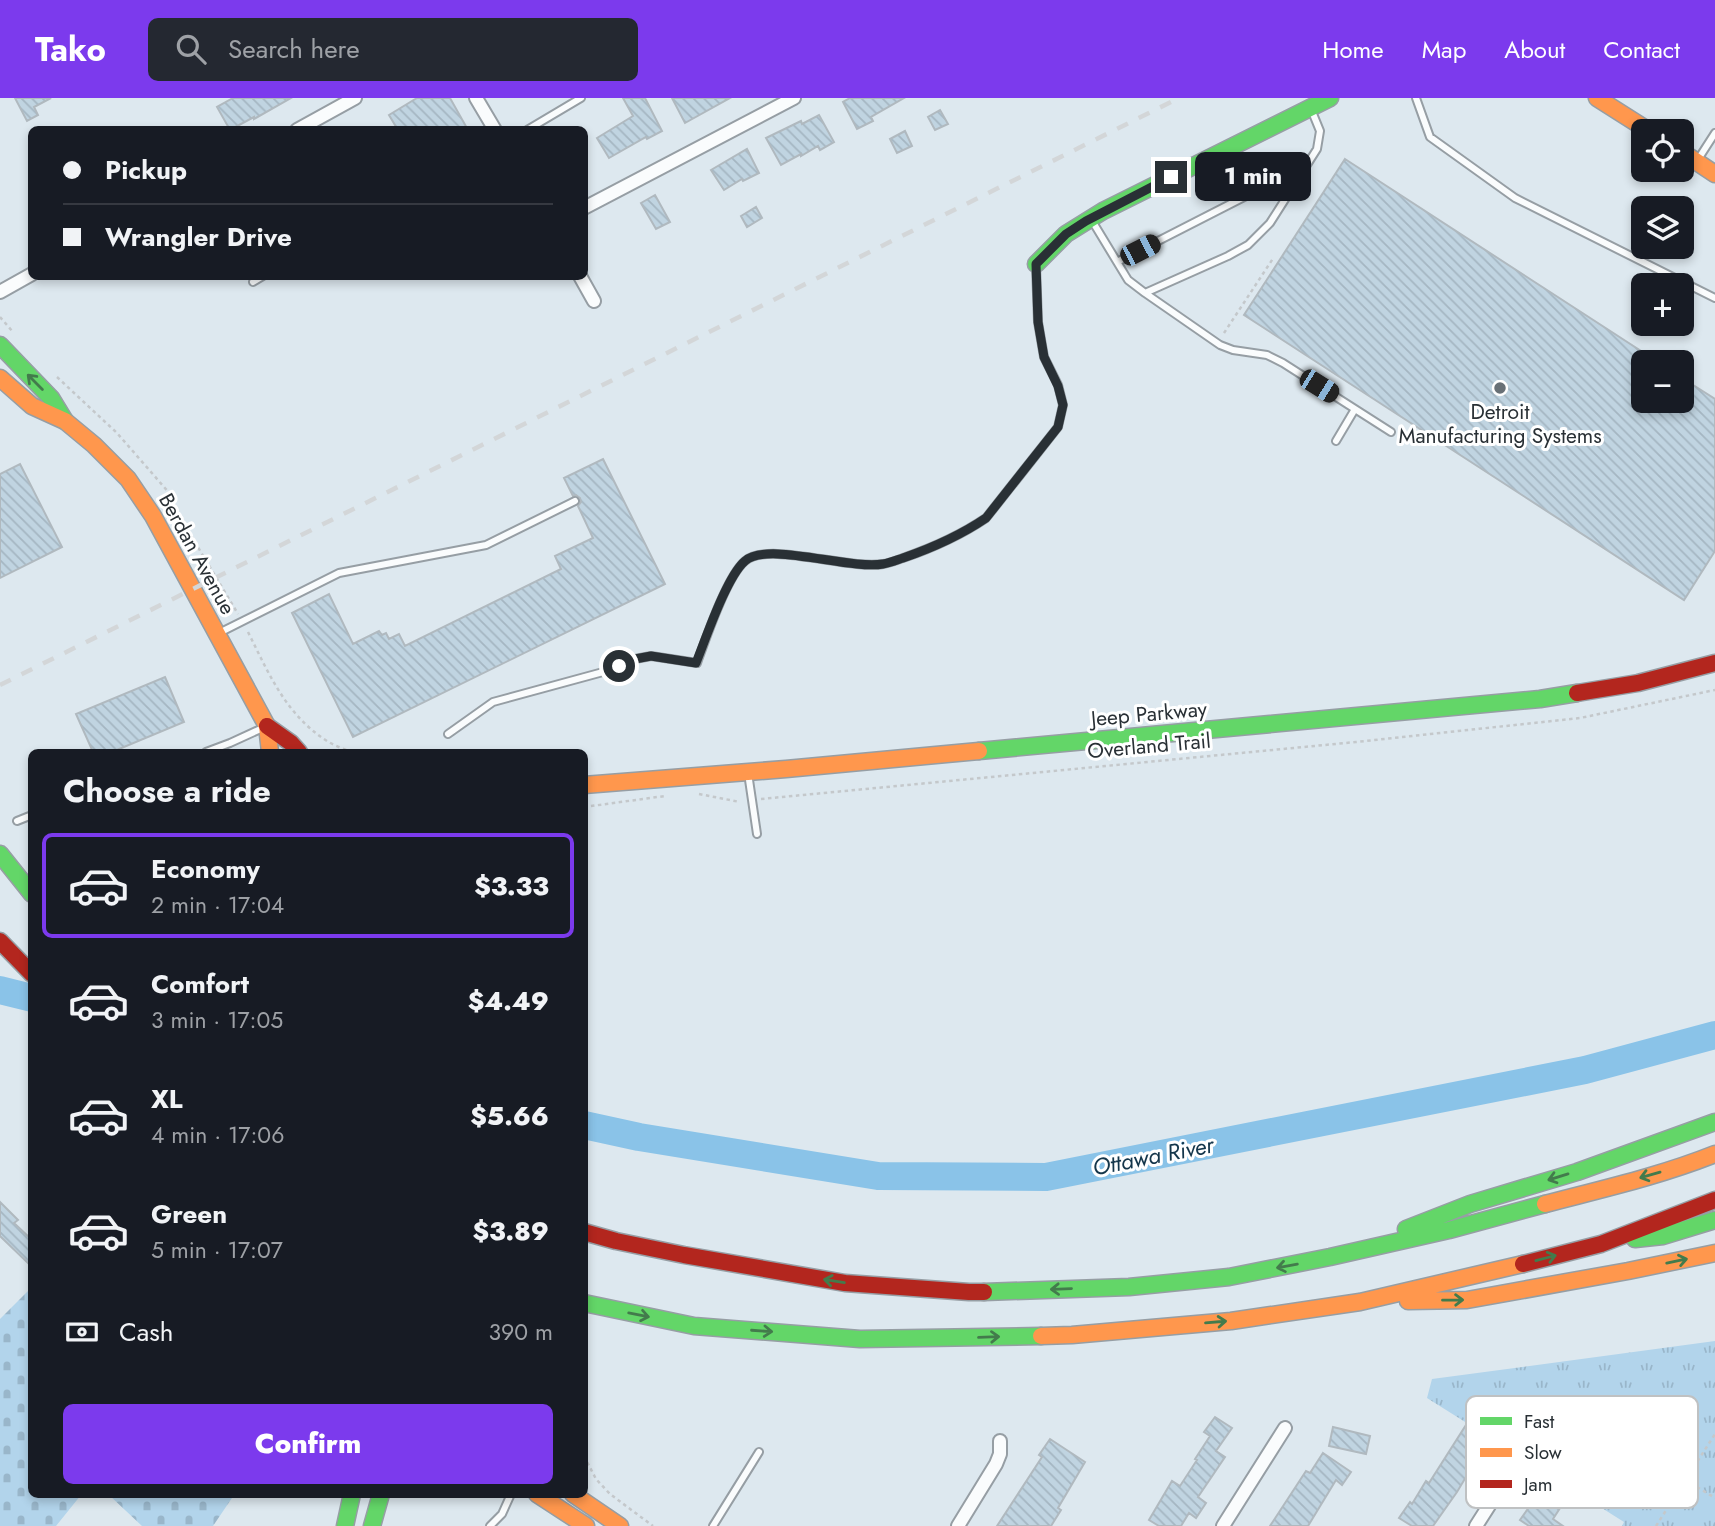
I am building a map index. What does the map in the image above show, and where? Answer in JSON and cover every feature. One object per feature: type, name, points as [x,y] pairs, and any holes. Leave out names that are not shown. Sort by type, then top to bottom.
[{"type":"main road","points":[[1036,264],[1066,234],[1090,218],[1330,98]]},
{"type":"main road","points":[[1597,98],[1631,120]]},
{"type":"main road","points":[[1696,162],[1715,174]]},
{"type":"main road","name":"Berdan Avenue","points":[[0,345],[51,398],[65,421]]},
{"type":"main road","name":"Berdan Avenue","points":[[0,378],[32,406],[65,421],[109,460],[135,488],[153,516],[267,726],[270,749]]},
{"type":"main road","name":"Jeep Parkway","points":[[588,785],[1540,699],[1639,683],[1715,663]]},
{"type":"main road","name":"Berdan Avenue","points":[[267,726],[296,749]]},
{"type":"main road","points":[[0,854],[28,889]]},
{"type":"main road","points":[[0,941],[28,970]]},
{"type":"main road","points":[[1330,1257],[1470,1204],[1577,1172],[1715,1122]]},
{"type":"main road","points":[[588,1233],[684,1255],[845,1283],[969,1292],[1129,1287],[1229,1276],[1450,1230],[1695,1163],[1715,1154]]},
{"type":"main road","points":[[588,1304],[694,1326],[860,1339],[1072,1335],[1231,1321],[1360,1302],[1486,1274],[1601,1244],[1715,1200]]},
{"type":"main road","points":[[1601,1244],[1663,1236],[1715,1220]]},
{"type":"main road","points":[[1360,1302],[1467,1300],[1715,1253]]},
{"type":"main road","points":[[345,1526],[351,1498]]},
{"type":"main road","points":[[372,1526],[380,1498]]},
{"type":"main road","points":[[543,1498],[586,1526]]},
{"type":"main road","points":[[579,1498],[620,1526]]},
{"type":"street","points":[[305,126],[355,98]]},
{"type":"street","points":[[476,98],[493,126]]},
{"type":"street","points":[[588,206],[794,98]]},
{"type":"street","points":[[0,292],[28,276]]},
{"type":"street","points":[[582,280],[594,301]]},
{"type":"street","points":[[1223,1526],[1285,1428]]},
{"type":"street","points":[[958,1526],[996,1464],[1000,1441]]},
{"type":"street","points":[[1476,1526],[1487,1508]]},
{"type":"lane","points":[[534,126],[581,98]]},
{"type":"lane","points":[[1416,98],[1430,137],[1514,198],[1715,298]]},
{"type":"lane","points":[[1145,293],[1248,245],[1270,223],[1317,149],[1320,131],[1310,108]]},
{"type":"lane","points":[[1696,162],[1715,134]]},
{"type":"lane","points":[[1117,262],[1305,169]]},
{"type":"lane","points":[[1090,218],[1128,280],[1145,293],[1220,345],[1233,350],[1267,355],[1283,363],[1391,432]]},
{"type":"lane","points":[[448,734],[493,702],[603,672],[635,659],[651,656],[696,663],[734,575],[746,559],[759,554],[775,553],[856,565],[883,564],[917,553],[970,529],[986,518],[1058,427],[1063,405],[1058,386],[1044,357],[1038,322],[1036,264]]},
{"type":"lane","points":[[1336,441],[1355,409]]},
{"type":"lane","points":[[217,634],[339,573],[486,545],[575,501]]},
{"type":"lane","points":[[214,749],[267,726]]},
{"type":"lane","points":[[748,772],[757,834]]},
{"type":"lane","points":[[17,821],[28,817]]},
{"type":"lane","points":[[713,1526],[760,1452]]},
{"type":"lane","points":[[490,1526],[502,1514],[509,1498]]},
{"type":"path","points":[[1224,333],[1274,257]]},
{"type":"path","name":"Overland Trail","points":[[694,794],[702,793],[741,802],[1580,718],[1715,690]]},
{"type":"path","points":[[328,742],[345,749]]},
{"type":"path","points":[[588,806],[675,795]]},
{"type":"path","points":[[1698,1461],[1715,1434]]},
{"type":"path","points":[[588,1464],[596,1479],[610,1494],[653,1526]]},
{"type":"path","points":[[1698,1487],[1715,1498]]},
{"type":"path","points":[[1657,1526],[1668,1508]]},
{"type":"green space","points":[[28,1291],[28,1498],[79,1498],[56,1526],[0,1526],[0,1319]]},
{"type":"green space","points":[[1715,1341],[1715,1526],[1622,1526],[1624,1522],[1602,1508],[1698,1508],[1698,1396],[1466,1396],[1466,1423],[1427,1398],[1432,1379]]},
{"type":"green space","points":[[112,1498],[232,1498],[213,1526],[142,1526]]},
{"type":"building","points":[[15,98],[51,98],[34,107],[38,115],[27,121]]},
{"type":"building","points":[[233,98],[291,98],[237,126],[228,126],[217,107]]},
{"type":"building","points":[[417,98],[450,98],[466,126],[396,126],[389,115]]},
{"type":"building","points":[[623,98],[645,98],[662,131],[609,158],[597,138],[633,116]]},
{"type":"building","points":[[672,98],[730,98],[685,123]]},
{"type":"building","points":[[850,98],[904,98],[871,117],[873,121],[857,129],[843,102]]},
{"type":"building","points":[[940,110],[948,124],[935,130],[928,117]]},
{"type":"building","points":[[819,115],[834,142],[820,150],[818,146],[781,165],[766,138]]},
{"type":"building","points":[[905,131],[912,146],[897,153],[890,139]]},
{"type":"building","points":[[747,149],[759,173],[724,190],[711,170]]},
{"type":"building","name":"Detroit Manufacturing Systems","points":[[1345,159],[1639,350],[1631,350],[1631,413],[1694,413],[1694,386],[1715,399],[1715,551],[1684,600],[1244,315]]},
{"type":"building","points":[[655,195],[670,222],[656,229],[641,203]]},
{"type":"building","points":[[756,207],[762,218],[747,227],[741,216]]},
{"type":"building","points":[[603,459],[665,584],[353,737],[292,613],[329,594],[353,644],[379,631],[382,635],[386,633],[389,639],[399,634],[405,646],[561,569],[555,556],[593,538],[578,506],[580,498],[573,496],[564,478]]},
{"type":"building","points":[[20,464],[62,547],[0,578],[0,474]]},
{"type":"building","points":[[165,677],[184,722],[119,749],[92,749],[76,714]]},
{"type":"building","points":[[0,1202],[18,1220],[14,1223],[28,1236],[28,1263],[0,1236]]},
{"type":"building","points":[[1215,1417],[1232,1428],[1216,1451],[1225,1457],[1198,1497],[1206,1503],[1196,1518],[1189,1513],[1181,1526],[1159,1526],[1149,1520],[1172,1481],[1180,1486],[1197,1460],[1195,1459],[1210,1436],[1204,1432]]},
{"type":"building","points":[[1466,1425],[1466,1477],[1433,1526],[1412,1526],[1399,1518],[1410,1502],[1412,1504],[1426,1481],[1429,1483]]},
{"type":"building","points":[[1333,1427],[1370,1436],[1366,1454],[1329,1446]]},
{"type":"building","points":[[1050,1439],[1085,1462],[1058,1508],[1061,1510],[1051,1526],[997,1526],[1042,1457],[1039,1455]]},
{"type":"building","points":[[1323,1453],[1351,1472],[1342,1485],[1336,1480],[1308,1526],[1270,1526],[1306,1471],[1310,1473]]},
{"type":"building","points":[[1528,1508],[1560,1508],[1553,1519],[1563,1526],[1529,1526],[1520,1520]]},
{"type":"waterway","name":"Ottawa River","points":[[0,990],[28,997]]},
{"type":"waterway","name":"Ottawa River","points":[[588,1126],[639,1137],[878,1176],[1046,1177],[1585,1070],[1715,1035]]},
{"type":"railway","points":[[0,685],[1179,98]]},
{"type":"traffic: fast","points":[[1036,264],[1066,234],[1103,211],[1330,98]]},
{"type":"traffic: fast","points":[[0,345],[51,398],[65,421]]},
{"type":"traffic: fast","points":[[979,751],[1540,699],[1577,693]]},
{"type":"traffic: fast","points":[[0,854],[28,889]]},
{"type":"traffic: fast","points":[[1406,1229],[1470,1204],[1577,1172],[1715,1122]]},
{"type":"traffic: fast","points":[[984,1292],[1129,1287],[1229,1277],[1449,1230],[1545,1204]]},
{"type":"traffic: fast","points":[[1635,1239],[1663,1236],[1715,1220]]},
{"type":"traffic: fast","points":[[588,1304],[694,1326],[860,1339],[1041,1336]]},
{"type":"traffic: fast","points":[[345,1526],[351,1498]]},
{"type":"traffic: fast","points":[[372,1526],[380,1498]]},
{"type":"traffic: slow","points":[[1597,98],[1631,120]]},
{"type":"traffic: slow","points":[[1694,160],[1715,174]]},
{"type":"traffic: slow","points":[[0,378],[32,406],[65,421],[128,479],[153,516],[267,726],[270,749]]},
{"type":"traffic: slow","points":[[588,785],[979,751]]},
{"type":"traffic: slow","points":[[1545,1204],[1652,1176],[1715,1154]]},
{"type":"traffic: slow","points":[[1408,1301],[1467,1300],[1715,1253]]},
{"type":"traffic: slow","points":[[1041,1336],[1231,1321],[1360,1302],[1523,1264]]},
{"type":"traffic: slow","points":[[543,1498],[586,1526]]},
{"type":"traffic: slow","points":[[579,1498],[620,1526]]},
{"type":"traffic: jam","points":[[1577,693],[1638,683],[1715,663]]},
{"type":"traffic: jam","points":[[267,726],[296,749]]},
{"type":"traffic: jam","points":[[0,941],[28,970]]},
{"type":"traffic: jam","points":[[1523,1264],[1601,1244],[1715,1200]]},
{"type":"traffic: jam","points":[[588,1233],[684,1255],[845,1283],[984,1292]]},
{"type":"place","name":"Detroit Manufacturing Systems","points":[[1500,388]]},
{"type":"route","points":[[619,666],[651,656],[696,663],[734,575],[746,559],[759,554],[775,553],[856,565],[883,564],[917,553],[970,529],[986,518],[1058,427],[1063,405],[1058,386],[1044,357],[1038,322],[1036,264],[1066,234],[1086,221],[1171,177]]}]
